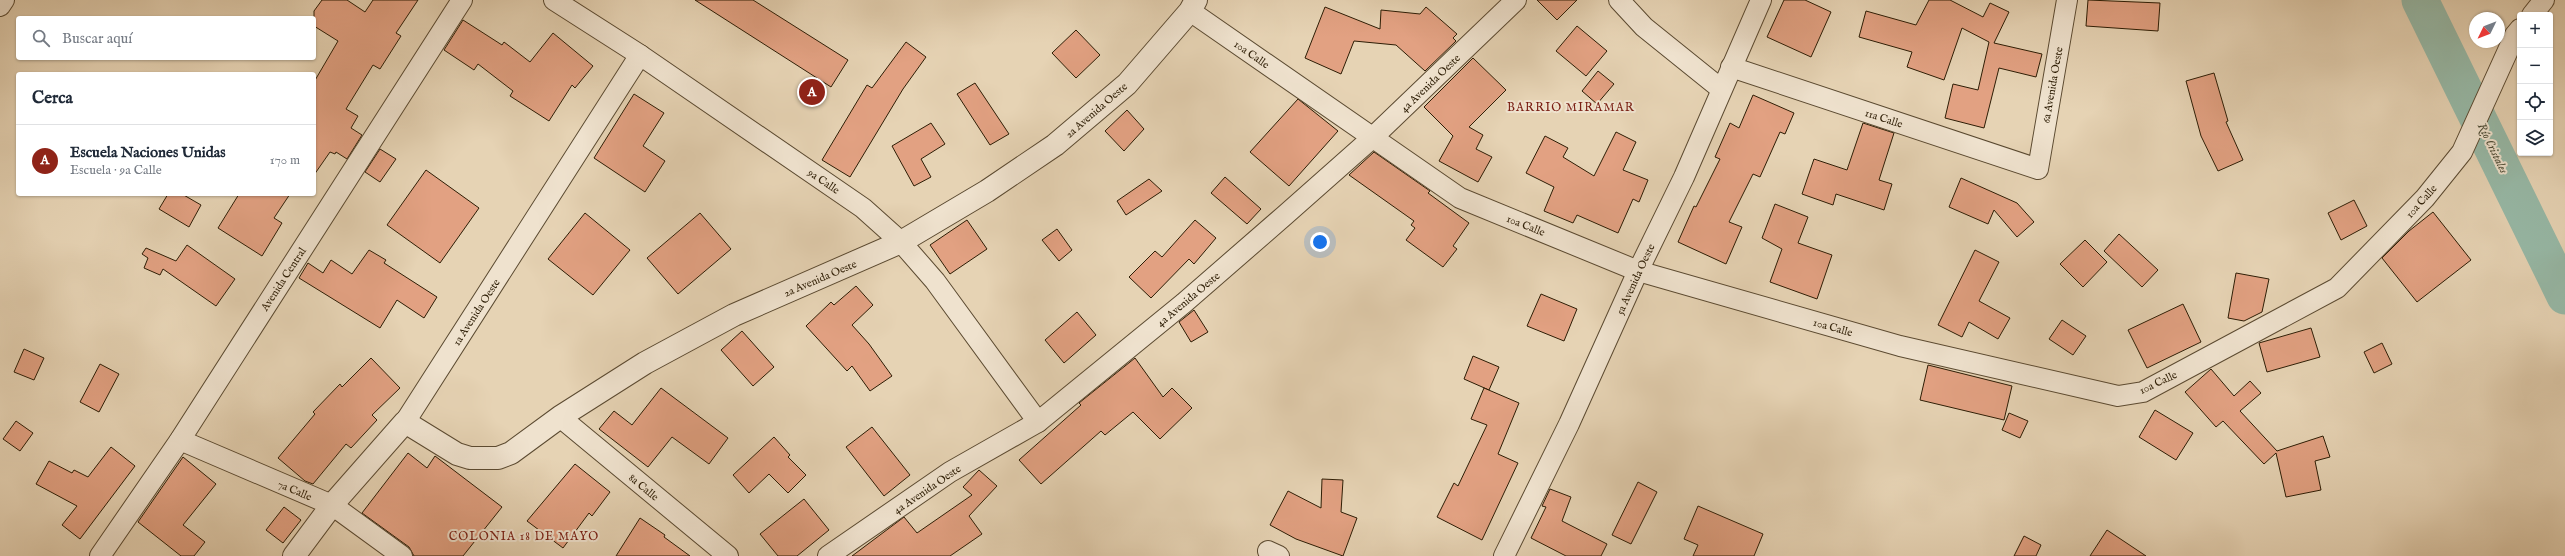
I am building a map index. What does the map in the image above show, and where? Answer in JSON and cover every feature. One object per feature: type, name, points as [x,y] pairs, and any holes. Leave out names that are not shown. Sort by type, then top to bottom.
[{"type":"street","points":[[0,6],[4,0]]},
{"type":"street","name":"Avenida Central","points":[[100,556],[180,440],[462,0]]},
{"type":"street","name":"9a Calle","points":[[554,0],[640,55],[863,208],[901,242],[935,281],[1038,422]]},
{"type":"street","name":"4a Avenida Oeste","points":[[828,556],[950,472],[1038,422],[1184,303],[1371,139],[1516,0]]},
{"type":"street","points":[[1619,0],[1644,27],[1721,89]]},
{"type":"street","name":"5a Avenida Oeste","points":[[1504,556],[1569,424],[1638,271],[1684,177],[1761,0]]},
{"type":"street","name":"6a Avenida Oeste","points":[[2038,169],[2067,0]]},
{"type":"street","points":[[2534,12],[2544,0]]},
{"type":"street","name":"10a Calle","points":[[1193,5],[1371,139],[1460,198],[1638,271],[1900,346],[2118,396],[2143,392],[2337,288],[2425,198],[2462,152],[2509,48],[2517,34]]},
{"type":"street","name":"2a Avenida Oeste","points":[[405,422],[457,454],[484,459],[511,453],[560,417],[645,363],[734,315],[901,242],[987,190],[1055,145],[1127,84],[1193,5]]},
{"type":"street","name":"1a Avenida Oeste","points":[[294,556],[332,505],[405,422],[640,55]]},
{"type":"street","name":"11a Calle","points":[[1731,67],[2038,169]]},
{"type":"street","name":"8a Calle","points":[[560,417],[728,556]]},
{"type":"street","name":"7a Calle","points":[[180,440],[332,505],[402,556]]},
{"type":"building","points":[[322,0],[347,0],[365,12],[373,0],[418,0],[396,33],[401,36],[380,69],[373,65],[346,109],[358,116],[351,128],[362,135],[347,159],[336,152],[335,154],[330,152],[316,172],[316,79],[338,41],[316,27],[316,16],[314,16],[314,11]]},
{"type":"building","points":[[695,0],[753,0],[848,60],[831,87]]},
{"type":"building","points":[[1537,0],[1577,0],[1557,20]]},
{"type":"building","points":[[1784,0],[1805,0],[1831,12],[1811,57],[1767,37]]},
{"type":"building","points":[[1929,0],[1950,0],[1983,17],[1990,3],[2009,12],[1994,43],[2042,54],[2036,77],[1999,68],[1984,128],[1945,118],[1953,84],[1978,90],[1989,42],[1962,28],[1944,80],[1907,67],[1912,52],[1859,37],[1866,11],[1916,25]]},
{"type":"building","points":[[2088,0],[2160,3],[2158,31],[2086,26]]},
{"type":"building","points":[[1325,7],[1380,29],[1381,10],[1420,14],[1426,7],[1457,34],[1453,38],[1456,41],[1425,71],[1396,45],[1354,41],[1341,74],[1305,58]]},
{"type":"building","points":[[463,20],[502,45],[504,42],[530,62],[553,33],[593,66],[575,88],[572,85],[549,121],[510,96],[513,91],[478,64],[474,70],[444,50]]},
{"type":"building","points":[[1577,26],[1607,51],[1586,76],[1556,51]]},
{"type":"building","points":[[1076,30],[1100,55],[1076,78],[1052,53]]},
{"type":"building","points":[[906,42],[926,57],[903,89],[850,177],[822,160],[867,85],[872,88]]},
{"type":"building","points":[[1473,58],[1506,90],[1469,127],[1483,135],[1476,149],[1492,157],[1478,182],[1439,161],[1453,136],[1424,107]]},
{"type":"building","points":[[1598,71],[1614,84],[1597,104],[1582,91]]},
{"type":"building","points":[[2214,73],[2228,121],[2226,122],[2243,160],[2218,171],[2201,136],[2186,81]]},
{"type":"building","points":[[975,83],[1009,134],[990,145],[957,94]]},
{"type":"building","points":[[634,94],[664,113],[643,146],[665,161],[645,192],[594,158]]},
{"type":"building","points":[[1753,95],[1794,113],[1785,134],[1780,132],[1760,177],[1753,174],[1729,222],[1742,227],[1726,264],[1678,242],[1694,206],[1696,207],[1720,159],[1715,157],[1730,123],[1739,128]]},
{"type":"building","points":[[1298,99],[1338,131],[1289,186],[1250,152]]},
{"type":"building","points":[[1127,110],[1144,129],[1124,151],[1105,131]]},
{"type":"building","points":[[931,123],[945,144],[921,159],[931,177],[914,186],[892,146]]},
{"type":"building","points":[[1863,123],[1894,133],[1879,180],[1892,184],[1884,210],[1836,194],[1833,205],[1802,194],[1814,159],[1847,170]]},
{"type":"building","points":[[1616,132],[1636,142],[1623,170],[1648,180],[1639,202],[1633,199],[1618,233],[1577,215],[1573,223],[1544,211],[1554,187],[1526,173],[1545,136],[1568,148],[1563,157],[1594,176]]},
{"type":"building","points":[[380,149],[396,159],[380,182],[365,172]]},
{"type":"building","points":[[1374,152],[1430,191],[1428,193],[1469,223],[1453,246],[1457,249],[1443,267],[1406,240],[1415,228],[1411,225],[1414,221],[1349,175]]},
{"type":"building","points":[[426,170],[479,208],[440,263],[387,225]]},
{"type":"building","points":[[1225,177],[1261,209],[1247,224],[1211,193]]},
{"type":"building","points":[[1961,178],[2017,203],[2034,222],[2017,237],[1994,210],[1988,224],[1949,207]]},
{"type":"building","points":[[1149,179],[1162,191],[1126,215],[1117,201]]},
{"type":"building","points":[[167,196],[185,196],[201,205],[189,227],[159,209]]},
{"type":"building","points":[[238,196],[289,196],[274,218],[282,223],[262,256],[218,228]]},
{"type":"building","points":[[2354,200],[2367,226],[2341,240],[2328,213]]},
{"type":"building","points":[[1775,204],[1808,217],[1798,243],[1832,255],[1817,299],[1770,282],[1782,249],[1762,238]]},
{"type":"building","points":[[2433,212],[2471,260],[2417,302],[2382,258],[2409,231]]},
{"type":"building","points":[[585,213],[630,250],[593,295],[548,259]]},
{"type":"building","points":[[700,213],[731,249],[678,294],[647,258]]},
{"type":"building","points":[[967,220],[987,249],[950,274],[930,245]]},
{"type":"building","points":[[1195,220],[1216,238],[1194,264],[1189,259],[1151,298],[1129,277],[1155,251],[1162,257]]},
{"type":"building","points":[[1057,229],[1072,250],[1059,261],[1042,240]]},
{"type":"building","points":[[2119,234],[2158,270],[2142,287],[2104,251]]},
{"type":"building","points":[[2085,240],[2107,262],[2083,287],[2060,264]]},
{"type":"building","points":[[187,245],[235,279],[216,306],[163,269],[160,275],[144,268],[148,258],[142,254],[146,248],[176,261]]},
{"type":"building","points":[[369,250],[386,260],[384,263],[437,297],[424,318],[397,300],[380,328],[299,278],[308,263],[323,273],[331,260],[352,274]]},
{"type":"building","points":[[1975,250],[1999,262],[1979,301],[2010,318],[1998,339],[1969,322],[1962,337],[1938,325]]},
{"type":"building","points":[[2236,273],[2269,279],[2262,312],[2244,321],[2228,318]]},
{"type":"building","points":[[856,286],[873,305],[852,325],[869,344],[892,376],[870,391],[852,366],[847,371],[806,326],[831,302],[834,305]]},
{"type":"building","points":[[1541,294],[1577,309],[1564,341],[1527,326]]},
{"type":"building","points":[[2183,304],[2201,342],[2147,368],[2128,330]]},
{"type":"building","points":[[1194,310],[1208,332],[1191,342],[1179,322]]},
{"type":"building","points":[[1077,312],[1096,335],[1064,363],[1045,340]]},
{"type":"building","points":[[2062,320],[2086,336],[2073,355],[2049,339]]},
{"type":"building","points":[[2311,328],[2320,357],[2267,372],[2259,343]]},
{"type":"building","points":[[742,331],[774,367],[753,386],[721,350]]},
{"type":"building","points":[[2382,343],[2392,364],[2374,373],[2364,352]]},
{"type":"building","points":[[24,349],[44,358],[34,380],[14,372]]},
{"type":"building","points":[[1473,356],[1499,367],[1489,390],[1464,379]]},
{"type":"building","points":[[371,358],[400,388],[372,415],[377,420],[351,448],[346,444],[313,484],[305,481],[278,458],[315,414],[313,412],[340,384],[342,387]]},
{"type":"building","points":[[1135,358],[1163,397],[1172,388],[1192,408],[1160,439],[1133,412],[1105,435],[1101,431],[1041,484],[1019,460],[1081,405],[1079,403]]},
{"type":"building","points":[[100,364],[119,374],[99,412],[80,402]]},
{"type":"building","points":[[1928,365],[2012,386],[2004,420],[1920,400]]},
{"type":"building","points":[[2211,369],[2234,396],[2250,381],[2261,393],[2240,411],[2277,451],[2323,436],[2330,457],[2315,461],[2321,490],[2286,497],[2276,453],[2264,464],[2223,421],[2216,427],[2185,392]]},
{"type":"building","points":[[661,388],[728,438],[709,464],[672,437],[648,467],[599,429],[614,411],[632,425]]},
{"type":"building","points":[[1484,388],[1519,403],[1498,454],[1518,463],[1482,540],[1437,517],[1454,483],[1458,486],[1487,425],[1471,419]]},
{"type":"building","points":[[2155,410],[2193,433],[2176,460],[2139,437]]},
{"type":"building","points":[[2009,413],[2028,421],[2020,438],[2002,430]]},
{"type":"building","points":[[16,421],[33,433],[20,451],[3,439]]},
{"type":"building","points":[[872,427],[910,475],[884,496],[846,447]]},
{"type":"building","points":[[774,437],[790,455],[788,457],[806,475],[788,493],[769,474],[749,493],[733,475]]},
{"type":"building","points":[[111,447],[135,466],[80,539],[62,525],[77,506],[36,484],[49,461],[72,473],[74,470],[88,477]]},
{"type":"building","points":[[408,453],[427,468],[435,456],[502,507],[463,556],[414,556],[409,547],[362,513]]},
{"type":"building","points":[[183,457],[216,484],[183,525],[205,542],[194,556],[181,556],[138,522]]},
{"type":"building","points":[[575,464],[610,492],[592,516],[589,513],[563,548],[527,521]]},
{"type":"building","points":[[979,470],[997,486],[969,516],[982,534],[950,556],[852,556],[904,517],[917,533],[972,495],[963,487]]},
{"type":"building","points":[[1322,479],[1343,480],[1341,512],[1357,518],[1343,556],[1296,539],[1270,525],[1288,491],[1321,508]]},
{"type":"building","points":[[1638,482],[1657,492],[1631,544],[1612,535]]},
{"type":"building","points":[[1550,489],[1571,497],[1562,521],[1607,544],[1601,556],[1566,556],[1531,538],[1546,507],[1542,506]]},
{"type":"building","points":[[804,499],[829,530],[797,556],[778,556],[760,534]]},
{"type":"building","points":[[1698,506],[1763,534],[1754,556],[1693,556],[1698,545],[1684,539]]},
{"type":"building","points":[[284,507],[301,520],[283,543],[266,530]]},
{"type":"building","points":[[640,518],[665,535],[664,537],[690,556],[616,556]]},
{"type":"building","points":[[2107,530],[2146,556],[2090,556]]},
{"type":"building","points":[[2024,536],[2041,545],[2036,556],[2014,556]]},
{"type":"waterway","name":"Río Cristales","points":[[2420,0],[2565,296]]},
{"type":"place","name":"Escuela Naciones Unidas","points":[[812,92]]},
{"type":"district","name":"BARRIO MIRAMAR","points":[[1571,107]]},
{"type":"district","name":"COLONIA 18 DE MAYO","points":[[524,536]]}]
